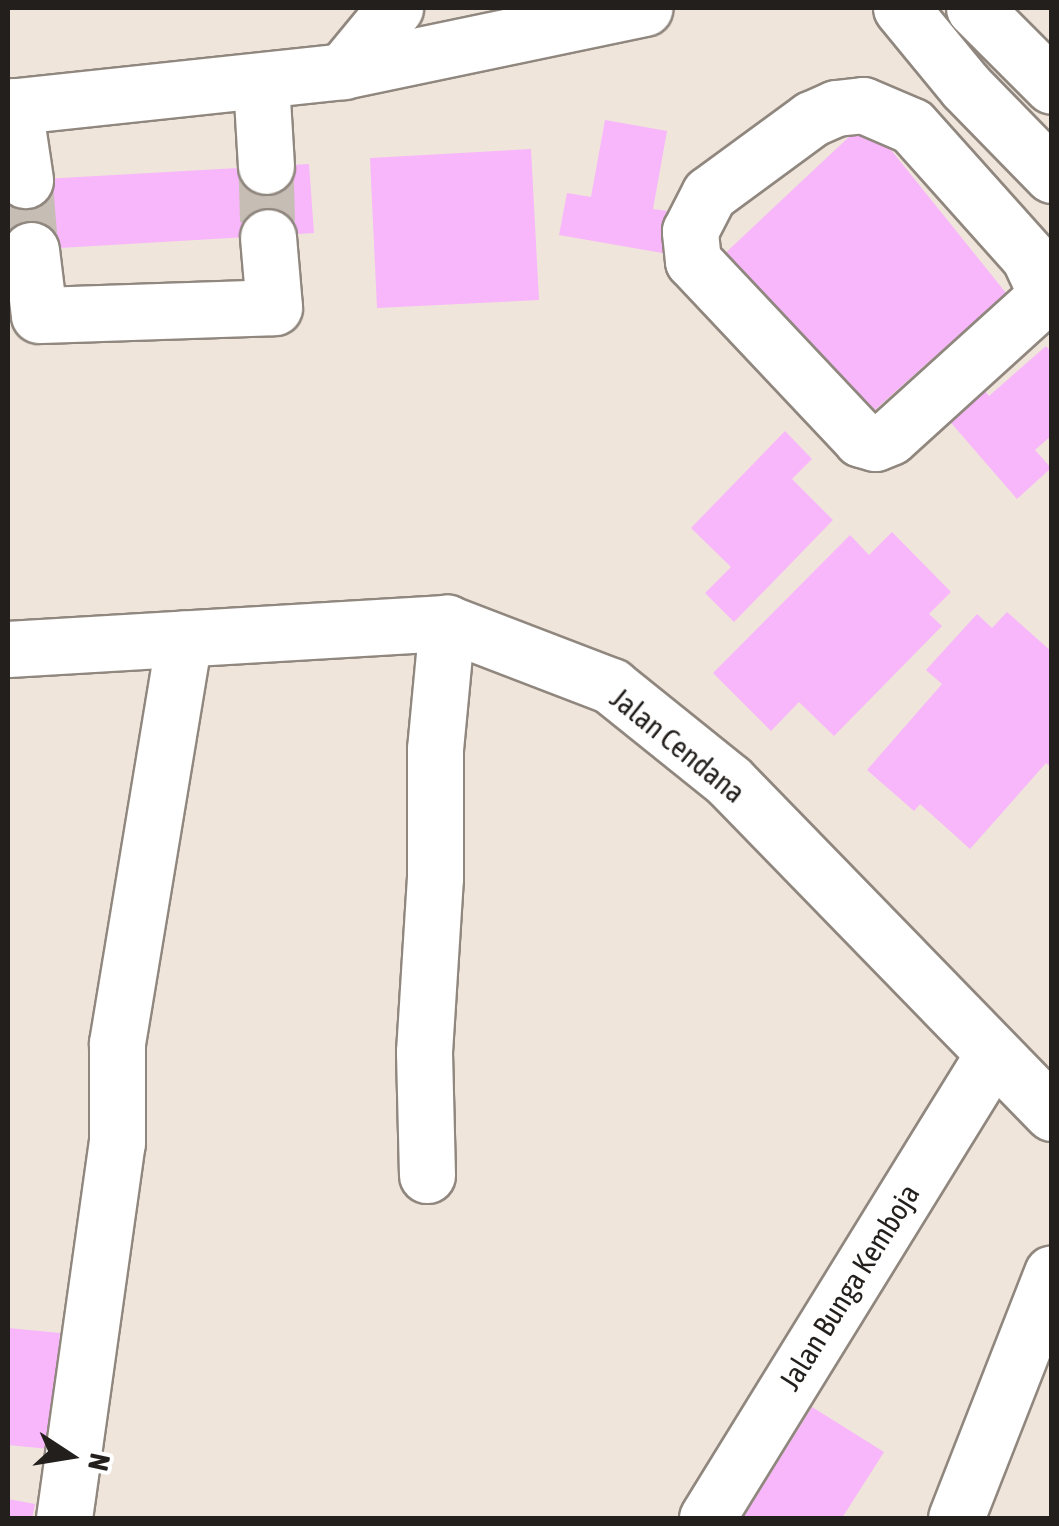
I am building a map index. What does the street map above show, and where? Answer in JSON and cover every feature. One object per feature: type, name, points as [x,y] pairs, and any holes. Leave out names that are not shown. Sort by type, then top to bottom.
[{"type":"street","points":[[343,71],[395,8]]},
{"type":"street","points":[[24,180],[11,107],[343,71],[644,8]]},
{"type":"street","points":[[898,8],[966,87],[1052,176]]},
{"type":"street","points":[[974,8],[1052,86]]},
{"type":"street","points":[[261,82],[266,166]]},
{"type":"street","points":[[862,105],[912,126],[1040,250],[1040,301],[890,437],[875,442],[861,439],[693,261],[690,232],[709,194],[811,119],[836,108],[862,105]]},
{"type":"street","points":[[31,250],[39,315],[274,306],[268,236]]},
{"type":"street","points":[[427,1174],[424,1052],[435,878],[435,749],[447,623]]},
{"type":"street","name":"Jalan Cendana","points":[[8,649],[447,623],[611,686],[729,781],[992,1056],[1052,1113]]},
{"type":"street","points":[[64,1518],[117,1143],[117,1043],[184,639]]},
{"type":"street","name":"Jalan Bunga Kemboja","points":[[707,1518],[992,1056]]},
{"type":"street","points":[[956,1518],[1052,1273]]},
{"type":"building","points":[[605,120],[667,131],[653,209],[675,212],[668,254],[559,235],[567,193],[591,197]]},
{"type":"building","points":[[867,120],[1006,293],[859,424],[719,259]]},
{"type":"building","points":[[531,149],[539,300],[377,308],[370,158]]},
{"type":"building","points":[[309,164],[314,233],[8,251],[8,181]]},
{"type":"building","points":[[1046,346],[1052,353],[1052,435],[1035,450],[1051,468],[1017,499],[946,417],[981,386],[989,396]]},
{"type":"building","points":[[785,431],[812,459],[792,479],[833,520],[734,622],[705,593],[731,567],[691,528]]},
{"type":"building","points":[[892,532],[951,592],[929,614],[942,626],[834,736],[799,702],[771,731],[713,673],[850,535],[869,555]]},
{"type":"building","points":[[1007,612],[1052,652],[1052,768],[1046,763],[970,849],[920,804],[914,811],[867,770],[942,684],[926,670],[977,614],[992,628]]},
{"type":"building","points":[[8,1328],[60,1333],[49,1449],[8,1445]]},
{"type":"building","points":[[812,1407],[884,1452],[842,1518],[743,1518]]},
{"type":"building","points":[[8,1499],[35,1504],[32,1518],[8,1518]]},
{"type":"tunnel","points":[[266,166],[268,237]]},
{"type":"tunnel","points":[[25,180],[31,250]]}]
